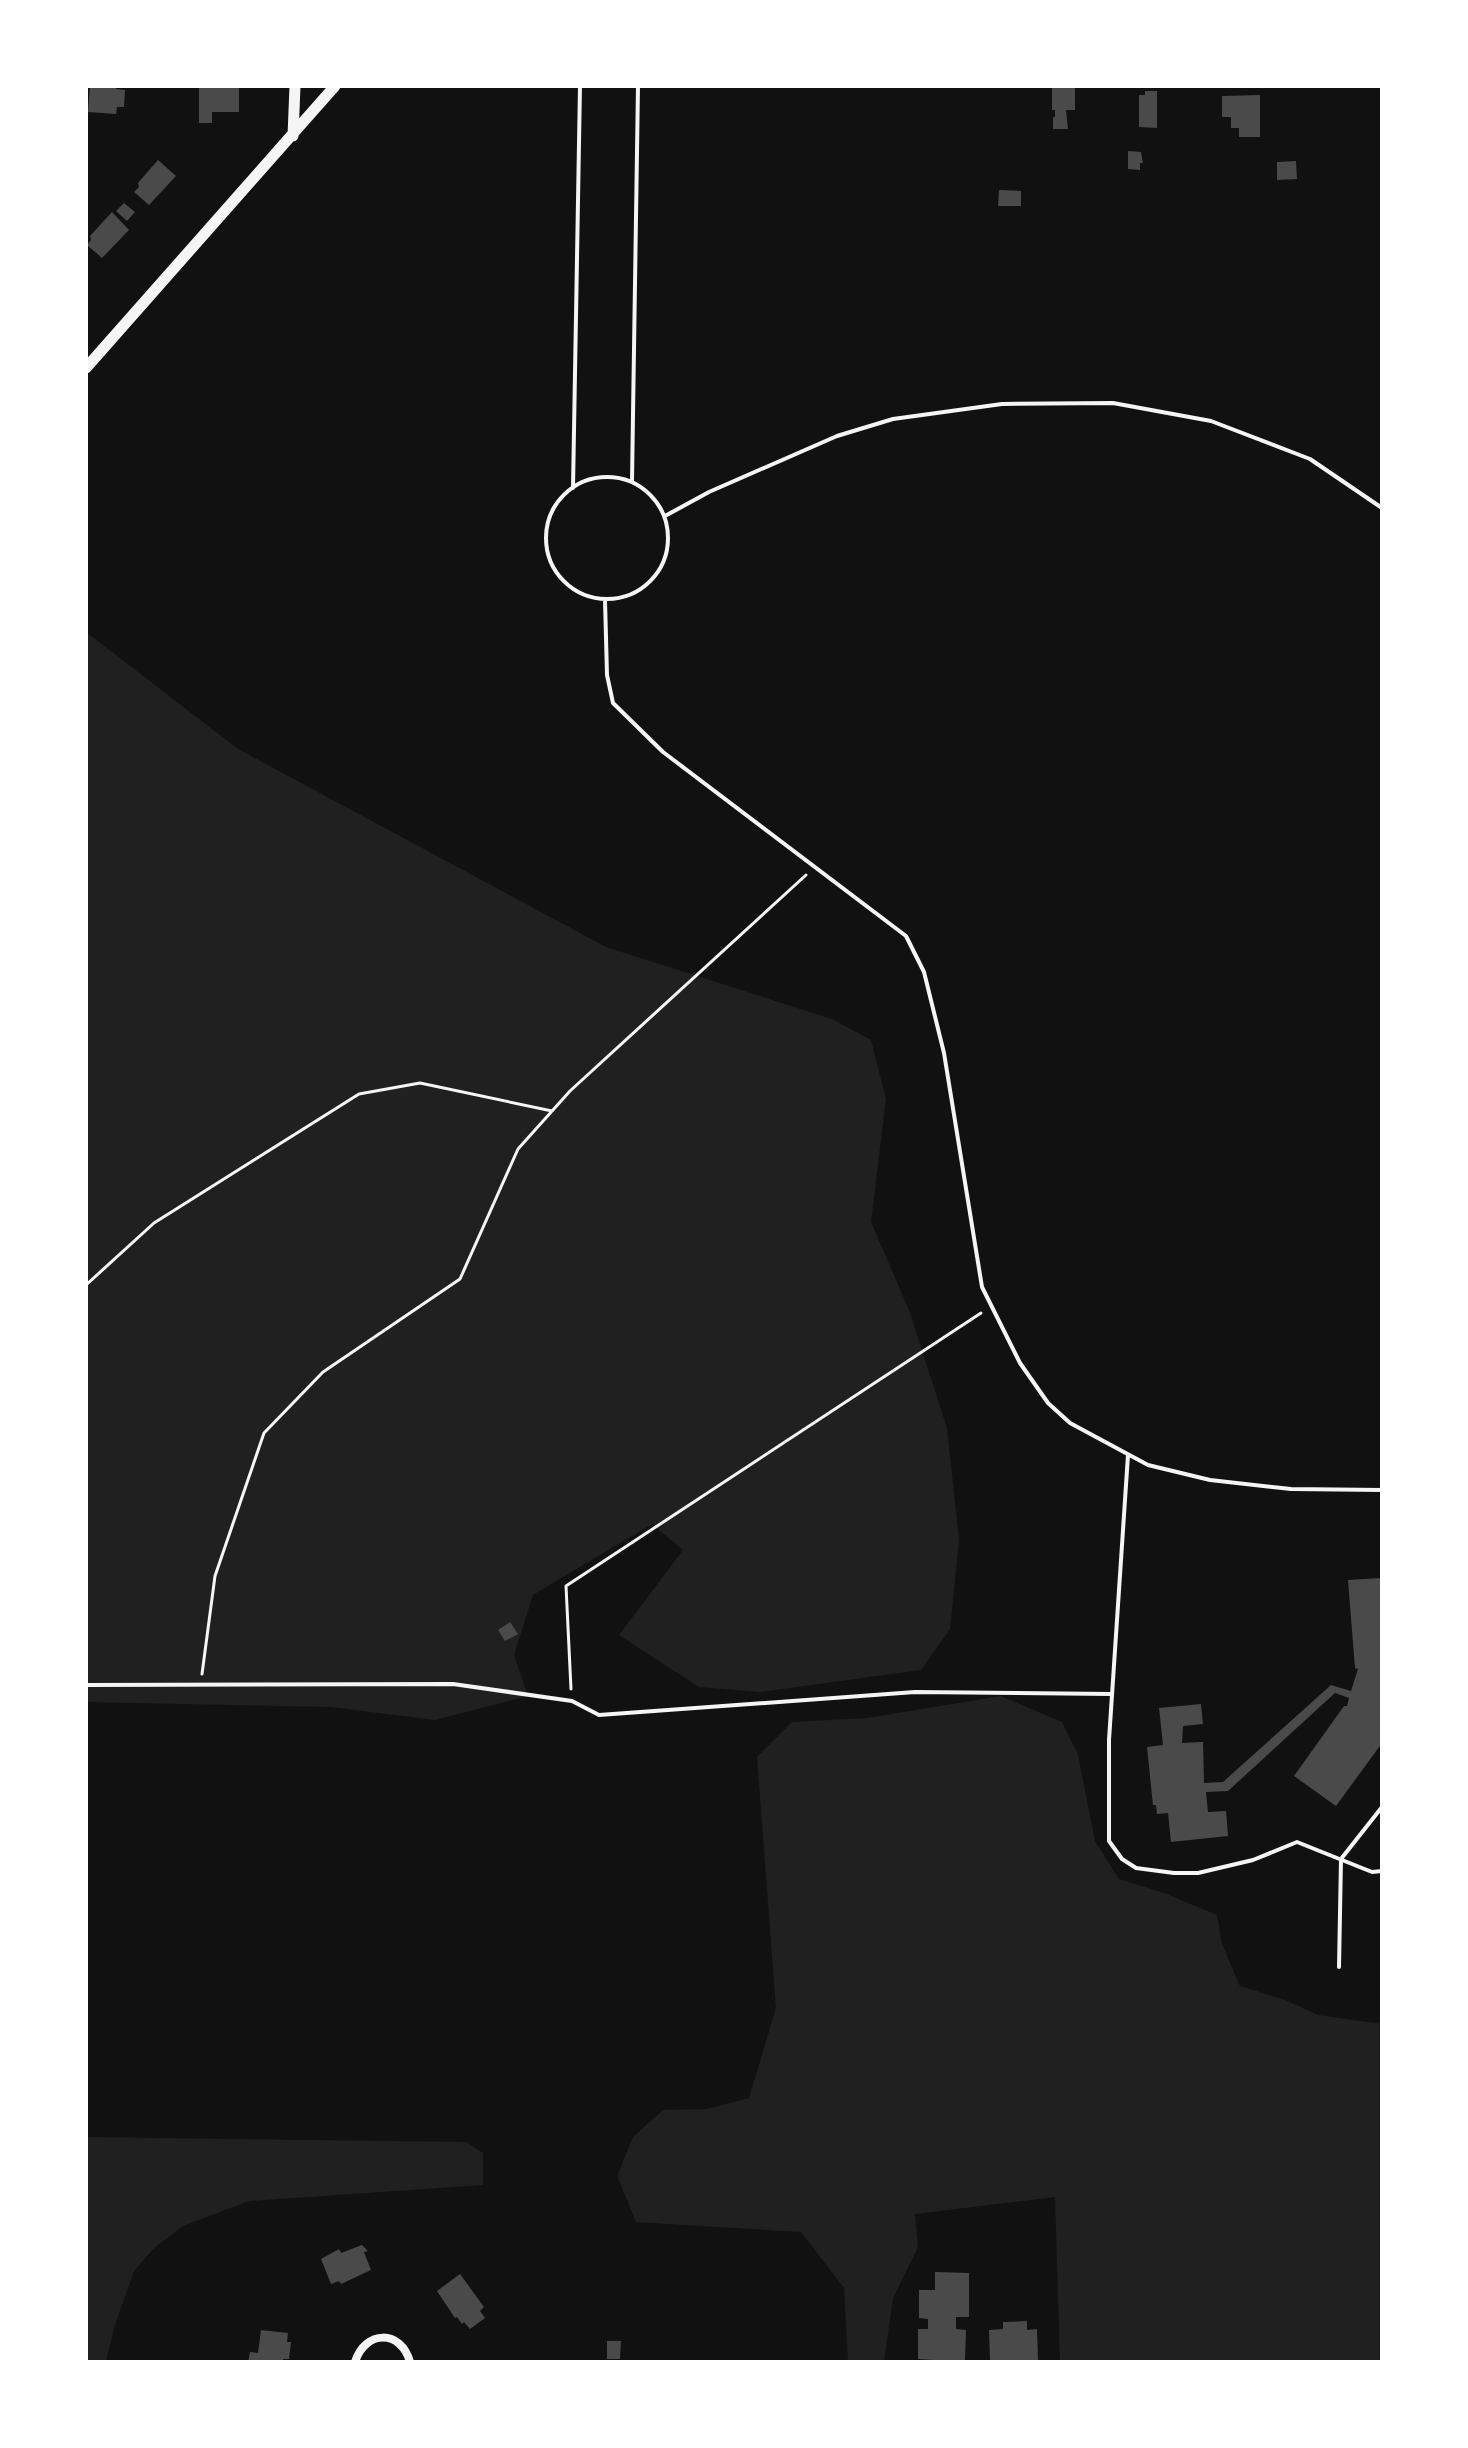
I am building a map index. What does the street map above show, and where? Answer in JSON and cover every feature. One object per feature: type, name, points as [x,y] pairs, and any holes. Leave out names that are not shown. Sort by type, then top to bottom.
[{"type":"street","points":[[293,137],[295,86]]},
{"type":"street","points":[[86,368],[335,86]]},
{"type":"street","points":[[355,2362],[358,2351],[366,2343],[376,2338],[387,2338],[397,2341],[406,2349],[410,2362]]},
{"type":"lane","points":[[573,488],[580,86]]},
{"type":"lane","points":[[632,481],[638,86]]},
{"type":"lane","points":[[665,516],[709,492],[837,436],[893,419],[1002,404],[1034,403],[1113,403],[1211,421],[1310,459],[1382,508]]},
{"type":"lane","points":[[609,476],[632,481],[652,495],[665,516],[668,540],[663,563],[649,583],[629,596],[605,600],[582,594],[562,580],[549,560],[546,536],[551,513],[565,493],[585,480],[609,476]]},
{"type":"lane","points":[[605,600],[607,675],[613,703],[663,752],[906,936],[924,972],[944,1053],[982,1287],[1020,1363],[1048,1403],[1070,1423],[1148,1465],[1210,1480],[1291,1489],[1382,1490]]},
{"type":"lane","points":[[1128,1455],[1112,1694],[1109,1841],[1122,1859],[1136,1868],[1151,1872],[1198,1873],[1253,1860],[1297,1842],[1372,1872],[1382,1871]]},
{"type":"lane","points":[[86,1685],[453,1684],[572,1701],[599,1715],[915,1692],[1112,1694]]},
{"type":"lane","points":[[1339,1967],[1341,1859],[1382,1807]]},
{"type":"path","points":[[201,1683],[215,1576],[264,1433],[323,1372],[460,1279],[518,1149],[570,1091],[815,867]]},
{"type":"path","points":[[86,1285],[154,1223],[359,1094],[420,1083],[552,1111]]},
{"type":"path","points":[[572,1701],[566,1586],[991,1307]]},
{"type":"shaded area","points":[[86,632],[238,749],[606,947],[832,1019],[871,1040],[886,1099],[871,1222],[909,1310],[947,1428],[959,1540],[950,1629],[921,1670],[760,1692],[699,1687],[619,1635],[683,1550],[652,1524],[533,1595],[514,1655],[528,1696],[435,1720],[331,1707],[86,1702]]},
{"type":"shaded area","points":[[1001,1696],[1062,1722],[1078,1755],[1095,1841],[1119,1879],[1217,1915],[1222,1944],[1240,1986],[1285,2000],[1318,2015],[1382,2024],[1382,2362],[1060,2362],[1055,2197],[915,2214],[918,2247],[893,2298],[884,2362],[848,2362],[844,2288],[801,2232],[636,2222],[617,2176],[633,2137],[663,2110],[707,2109],[749,2098],[776,2008],[757,1757],[792,1722],[867,1718]]},
{"type":"shaded area","points":[[86,2137],[466,2142],[483,2153],[483,2185],[249,2201],[183,2226],[154,2248],[134,2271],[106,2362],[86,2362]]},
{"type":"building","points":[[90,86],[125,90],[124,107],[117,107],[116,114],[88,112]]},
{"type":"building","points":[[199,86],[239,86],[239,112],[212,112],[212,123],[199,123]]},
{"type":"building","points":[[1052,86],[1075,86],[1075,110],[1066,110],[1068,129],[1053,129],[1055,110],[1052,110]]},
{"type":"building","points":[[1145,91],[1157,91],[1157,128],[1139,127],[1139,95],[1145,95]]},
{"type":"building","points":[[1260,95],[1260,137],[1239,137],[1239,128],[1231,128],[1231,117],[1222,117],[1222,96]]},
{"type":"building","points":[[1128,151],[1141,152],[1143,163],[1140,163],[1140,170],[1128,169]]},
{"type":"building","points":[[158,160],[176,176],[149,205],[134,192]]},
{"type":"building","points":[[1296,161],[1297,179],[1277,180],[1277,162]]},
{"type":"building","points":[[999,190],[1021,191],[1021,206],[998,206]]},
{"type":"building","points":[[124,203],[135,212],[127,221],[116,211]]},
{"type":"building","points":[[112,212],[129,230],[102,258],[87,245],[90,236]]},
{"type":"building","points":[[1382,1578],[1382,1743],[1336,1806],[1294,1776],[1347,1706],[1349,1698],[1335,1693],[1228,1791],[1206,1792],[1208,1812],[1226,1811],[1228,1836],[1171,1842],[1168,1813],[1157,1814],[1156,1805],[1153,1805],[1147,1747],[1163,1745],[1159,1708],[1201,1704],[1203,1724],[1183,1726],[1182,1743],[1203,1742],[1204,1783],[1223,1782],[1331,1685],[1351,1691],[1358,1669],[1355,1668],[1348,1580]]},
{"type":"building","points":[[510,1622],[518,1634],[505,1641],[498,1630]]},
{"type":"building","points":[[362,2245],[368,2251],[364,2252],[371,2270],[341,2284],[339,2281],[331,2284],[321,2259],[339,2249],[341,2253]]},
{"type":"building","points":[[935,2272],[969,2273],[969,2317],[956,2317],[956,2329],[966,2330],[965,2360],[934,2362],[918,2359],[918,2329],[928,2329],[928,2319],[919,2318],[919,2290],[935,2290]]},
{"type":"building","points":[[460,2274],[484,2307],[480,2311],[485,2318],[470,2329],[455,2318],[437,2291]]},
{"type":"building","points":[[1027,2321],[1027,2330],[1037,2329],[1038,2360],[990,2361],[989,2330],[1003,2329],[1003,2322]]},
{"type":"building","points":[[261,2330],[288,2333],[287,2342],[291,2342],[289,2359],[283,2359],[283,2362],[248,2362],[250,2352],[258,2353]]},
{"type":"building","points":[[607,2341],[621,2341],[620,2359],[607,2359]]}]
